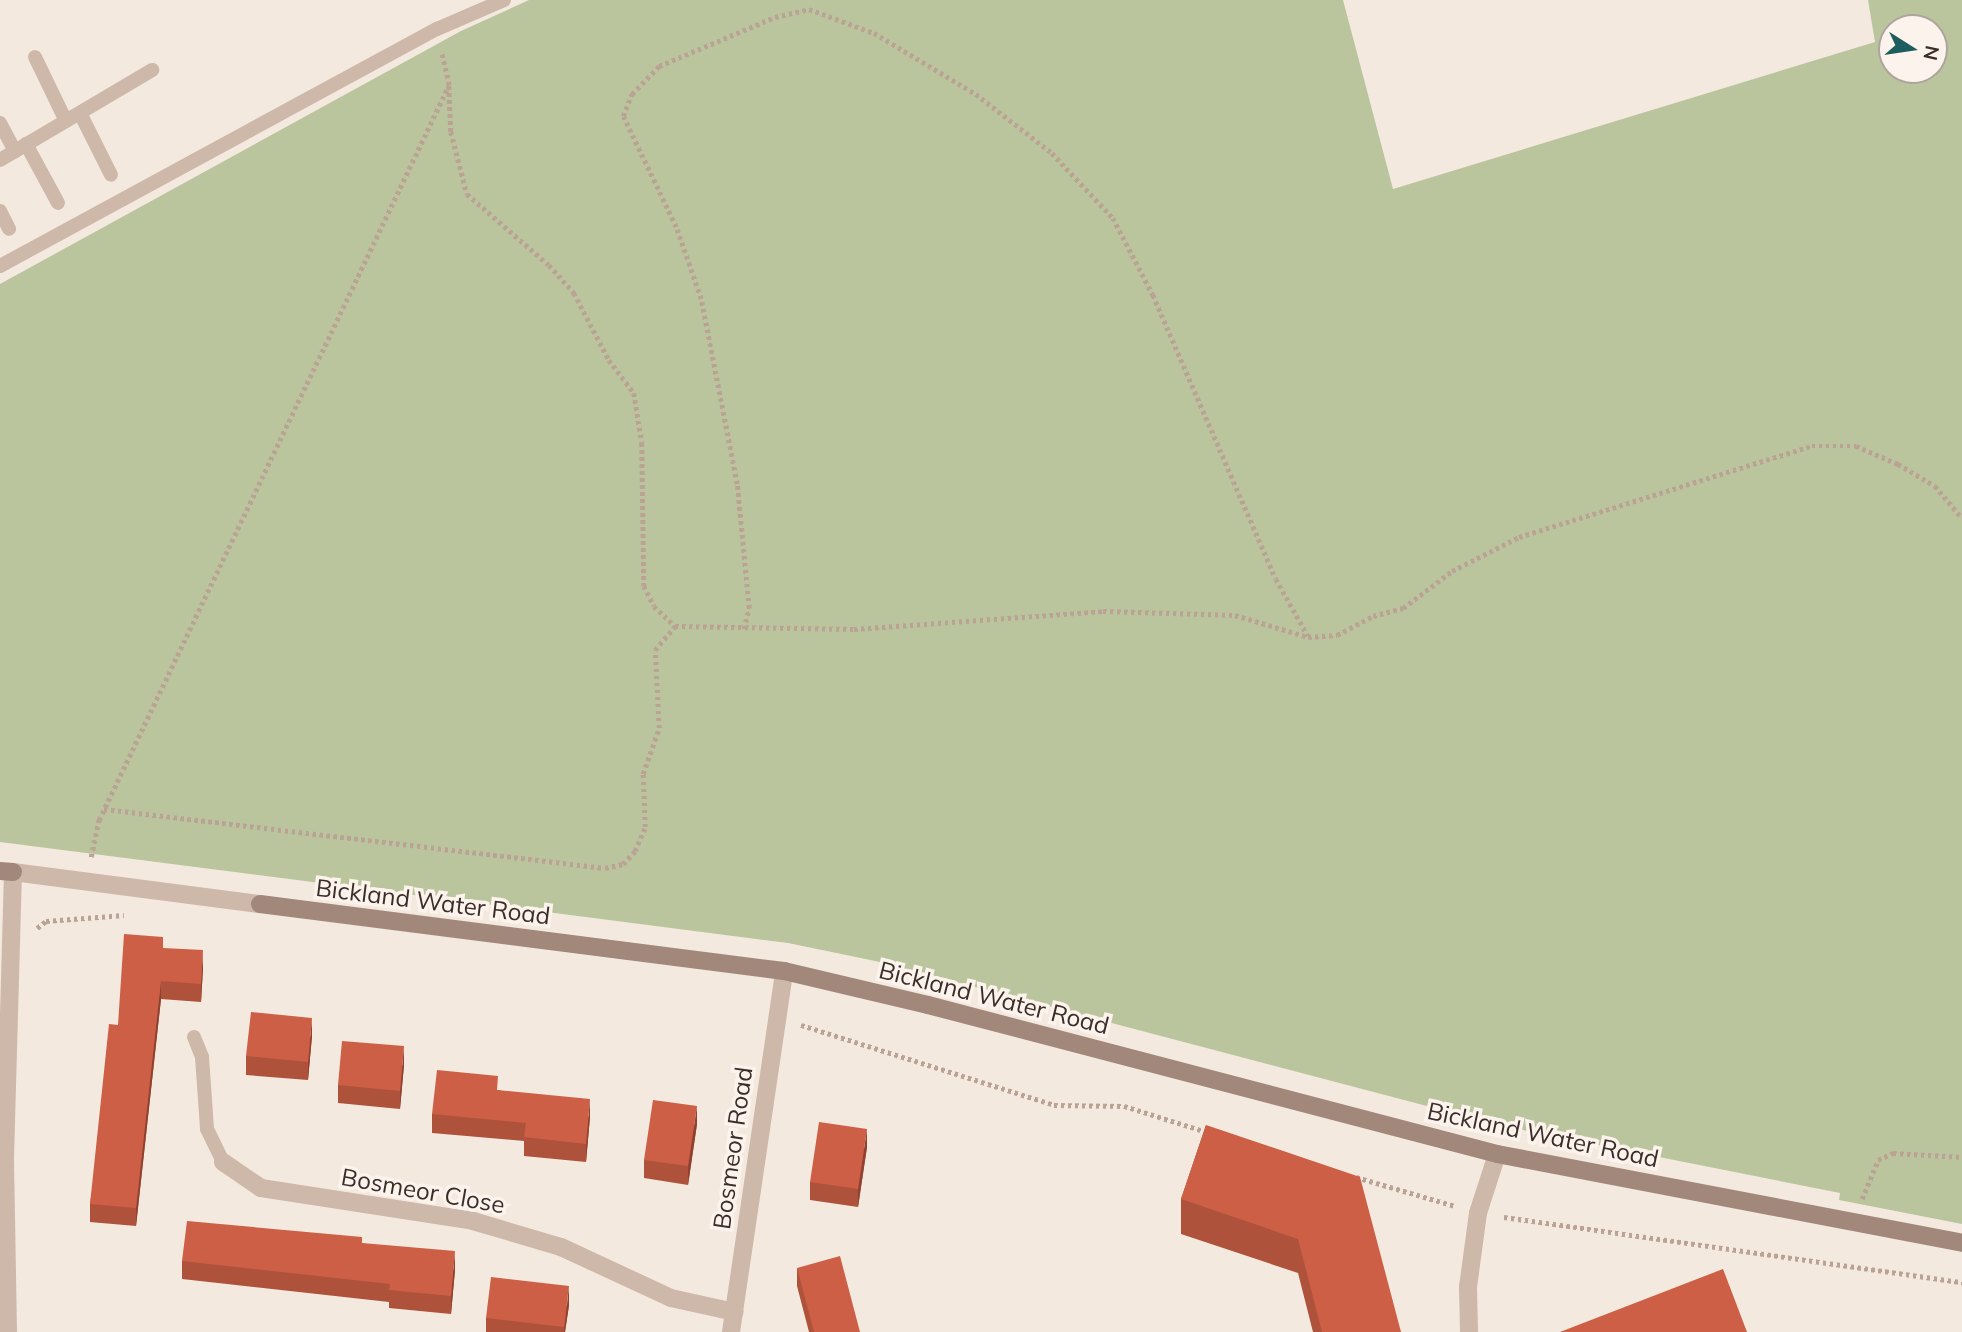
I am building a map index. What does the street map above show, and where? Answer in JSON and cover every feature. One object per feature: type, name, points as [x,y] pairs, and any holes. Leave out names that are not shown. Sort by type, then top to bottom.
[{"type":"street","name":"Bickland Water Road","points":[[6,872],[784,971],[928,1004],[1497,1154],[1962,1243]]},
{"type":"street","points":[[6,872],[2,1158],[8,1332]]},
{"type":"street","name":"Bosmeor Road","points":[[731,1332],[784,971]]},
{"type":"street","points":[[1469,1332],[1468,1287],[1478,1213],[1497,1154]]},
{"type":"street","name":"Bosmeor Close","points":[[223,1162],[261,1188],[474,1221],[561,1247],[671,1298],[734,1312]]},
{"type":"lane","points":[[0,266],[437,29],[504,0]]},
{"type":"lane","points":[[35,57],[66,121]]},
{"type":"lane","points":[[0,160],[152,70]]},
{"type":"lane","points":[[80,113],[111,175]]},
{"type":"lane","points":[[0,123],[58,203]]},
{"type":"lane","points":[[0,211],[9,229]]},
{"type":"lane","points":[[194,1037],[202,1057],[207,1129],[223,1162]]},
{"type":"path","points":[[744,629],[749,608],[737,484],[701,299],[676,227],[623,116],[632,94],[659,66],[775,17],[809,9],[874,33],[976,94],[1052,153],[1113,218],[1158,307],[1276,579],[1308,637]]},
{"type":"path","points":[[437,29],[449,85],[451,132],[467,194],[549,265],[574,293],[609,360],[634,393],[642,443],[644,586],[654,606],[675,626],[854,629],[1103,611],[1235,615],[1308,637],[1337,635],[1373,616],[1403,608],[1452,571],[1520,537],[1812,446],[1856,446],[1898,464],[1935,486],[1962,518]]},
{"type":"path","points":[[85,882],[104,809],[449,85]]},
{"type":"path","points":[[104,809],[524,860],[605,868],[623,864],[635,851],[645,827],[643,774],[659,728],[655,650],[675,626]]},
{"type":"path","points":[[30,933],[46,921],[126,915]]},
{"type":"path","points":[[777,1017],[1054,1105],[1124,1107],[1216,1134]]},
{"type":"path","points":[[1861,1205],[1878,1160],[1894,1153],[1962,1157]]},
{"type":"path","points":[[1347,1174],[1478,1213],[1962,1282]]},
{"type":"green space","points":[[529,0],[1343,0],[1393,189],[1875,42],[1868,0],[1962,0],[1962,1224],[1839,1200],[1840,1193],[1503,1126],[880,962],[788,943],[0,842],[0,284],[461,31]]},
{"type":"building","points":[[124,934],[163,937],[163,948],[203,950],[201,984],[161,981],[136,1208],[90,1204],[109,1024],[118,1025]]},
{"type":"building","points":[[251,1012],[312,1018],[308,1062],[246,1056]]},
{"type":"building","points":[[342,1041],[404,1046],[400,1091],[338,1085]]},
{"type":"building","points":[[437,1070],[498,1076],[497,1090],[590,1099],[586,1144],[524,1137],[526,1123],[432,1114]]},
{"type":"building","points":[[653,1100],[697,1106],[688,1166],[644,1160]]},
{"type":"building","points":[[819,1122],[867,1129],[858,1189],[810,1182]]},
{"type":"building","points":[[1206,1125],[1360,1177],[1401,1332],[1322,1332],[1298,1239],[1181,1199]]},
{"type":"building","points":[[187,1221],[362,1237],[362,1243],[455,1251],[451,1296],[389,1290],[390,1284],[182,1261]]},
{"type":"building","points":[[840,1256],[860,1332],[814,1332],[797,1268]]},
{"type":"building","points":[[1723,1269],[1747,1332],[1560,1332]]},
{"type":"building","points":[[491,1277],[569,1286],[564,1327],[486,1318]]}]
